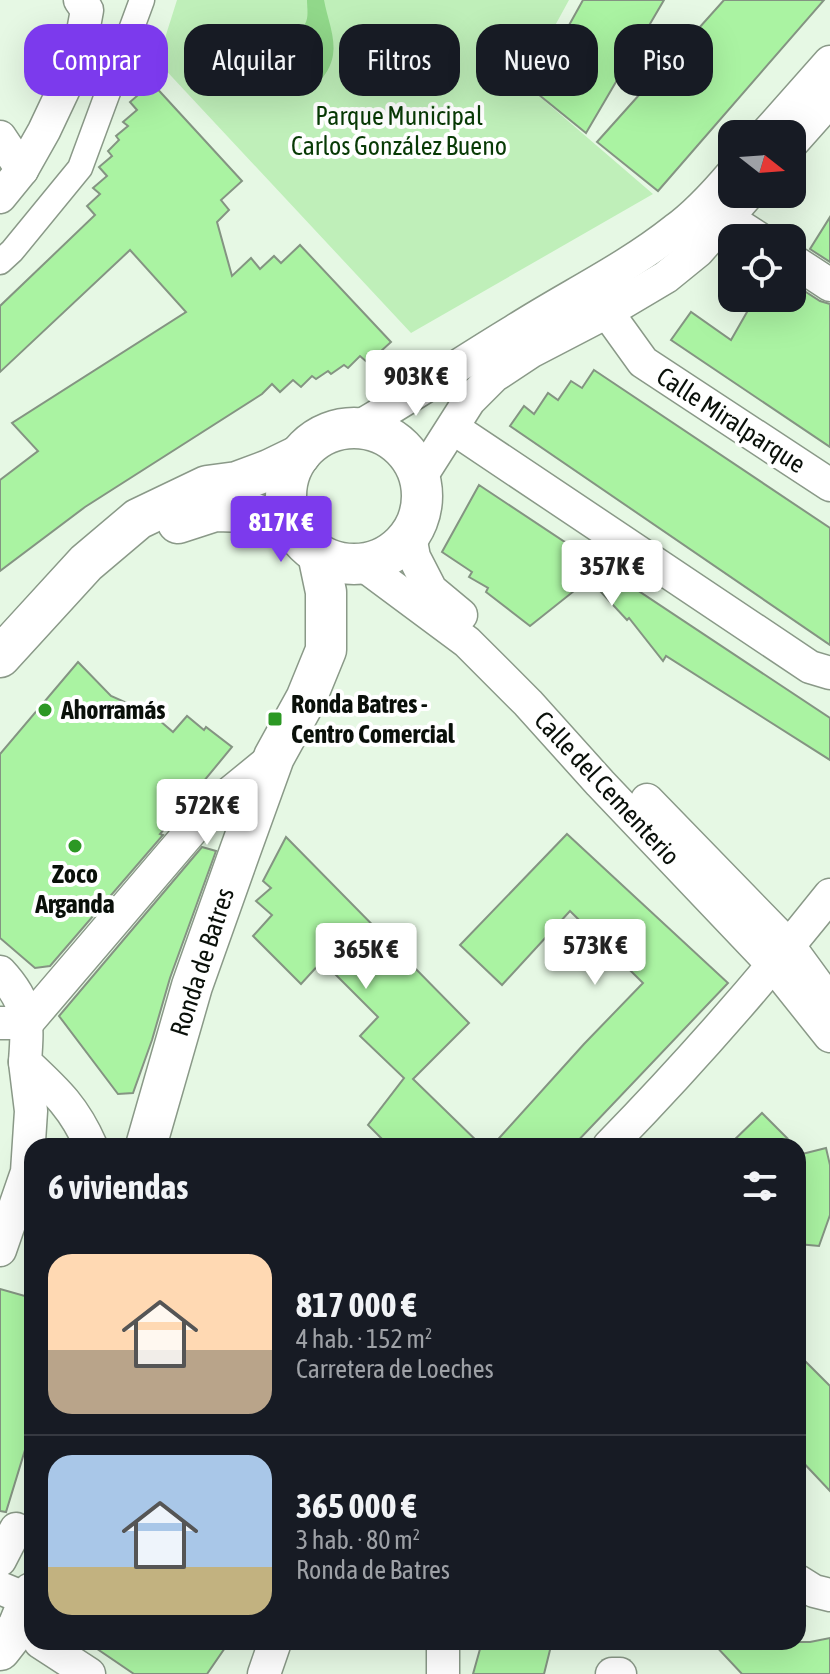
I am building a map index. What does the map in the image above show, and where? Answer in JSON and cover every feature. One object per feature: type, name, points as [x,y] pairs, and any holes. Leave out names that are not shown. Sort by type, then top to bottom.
[{"type":"street","points":[[0,197],[22,170],[78,59],[87,10],[80,0]]},
{"type":"street","points":[[0,262],[80,168],[142,0]]},
{"type":"street","points":[[778,120],[830,62]]},
{"type":"street","points":[[806,127],[830,100]]},
{"type":"street","points":[[0,137],[22,170]]},
{"type":"street","points":[[357,428],[649,249],[677,229],[718,190]]},
{"type":"street","points":[[420,478],[469,401],[494,376],[532,351],[666,277],[698,251],[735,208]]},
{"type":"street","points":[[806,269],[830,285]]},
{"type":"street","name":"Calle Miralparque","points":[[607,312],[643,362],[830,485]]},
{"type":"street","points":[[1,671],[95,574],[149,532],[215,511],[250,512],[306,541],[332,561],[362,564],[381,560],[397,550],[410,536],[419,518],[423,498],[414,462],[403,448],[390,437],[374,430],[357,428],[325,434],[311,443],[292,468],[286,498],[288,514],[306,541]]},
{"type":"street","points":[[453,428],[810,667],[830,673]]},
{"type":"street","points":[[1,671],[86,563],[138,519],[207,486],[237,482],[300,455]]},
{"type":"street","name":"Calle del Cementerio","points":[[410,536],[414,557],[431,590],[497,647],[781,956],[830,1036]]},
{"type":"street","name":"Ronda de Batres","points":[[148,1138],[192,986],[274,757],[306,699],[326,650],[326,592],[306,541]]},
{"type":"street","name":"Calle del Cementerio","points":[[362,564],[467,642],[528,703],[600,783],[830,1002]]},
{"type":"street","points":[[14,1023],[209,810],[274,757]]},
{"type":"street","points":[[619,1138],[781,956],[830,895]]},
{"type":"street","points":[[0,972],[16,989],[14,1023],[25,1062],[31,1111],[29,1138]]},
{"type":"street","points":[[25,1062],[57,1091],[80,1120],[88,1138]]},
{"type":"street","points":[[0,1250],[24,1181]]},
{"type":"street","points":[[0,1560],[16,1529]]},
{"type":"street","points":[[806,1586],[830,1595]]},
{"type":"street","points":[[59,1650],[89,1674]]},
{"type":"street","points":[[264,1674],[272,1650]]},
{"type":"street","points":[[443,1650],[443,1674]]},
{"type":"street","points":[[612,1674],[620,1674]]},
{"type":"green space","name":"Parque Municipal Carlos González Bueno","points":[[177,0],[569,0],[556,24],[476,24],[476,96],[539,96],[653,194],[411,333],[190,96],[323,96],[323,24],[184,24],[184,90],[168,73],[168,28]]},
{"type":"shaded area","points":[[307,0],[324,0],[334,48],[323,77],[323,24],[305,24]]},
{"type":"building","points":[[583,0],[664,0],[650,24],[614,24],[614,85],[586,133],[540,96],[598,96],[598,24],[570,24]]},
{"type":"building","points":[[724,0],[824,0],[658,191],[597,142],[638,96],[713,96],[713,24],[703,24]]},
{"type":"building","points":[[137,96],[164,96],[242,181],[221,200],[229,210],[217,222],[232,276],[251,258],[260,269],[274,256],[281,263],[300,245],[391,342],[368,363],[360,356],[348,368],[344,365],[316,379],[312,376],[301,387],[293,380],[280,392],[272,384],[262,394],[85,507],[0,571],[0,480],[38,451],[12,423],[186,312],[130,250],[0,372],[0,306],[95,215],[87,206],[100,194],[93,188],[107,176],[99,167],[112,156],[108,151],[119,140],[116,136],[128,126],[123,122],[137,110],[130,102]]},
{"type":"building","points":[[830,217],[830,262],[810,249]]},
{"type":"building","points":[[806,292],[830,304],[830,447],[671,340],[691,312],[731,340],[747,312],[806,312]]},
{"type":"building","points":[[594,370],[830,528],[830,645],[510,426],[524,406],[534,414],[548,393],[558,400],[571,381],[582,388]]},
{"type":"building","points":[[479,485],[830,718],[830,760],[666,656],[663,661],[629,618],[627,620],[589,579],[530,626],[486,592],[488,588],[469,577],[472,572],[442,552]]},
{"type":"building","name":"Zoco Arganda","points":[[78,662],[111,696],[152,714],[173,732],[187,716],[232,747],[160,834],[163,835],[50,966],[35,968],[0,938],[0,754]]},
{"type":"building","points":[[567,834],[728,983],[581,1138],[499,1138],[643,983],[570,911],[502,985],[460,945]]},
{"type":"building","points":[[286,837],[469,1023],[413,1079],[474,1138],[381,1138],[368,1125],[404,1078],[360,1036],[378,1017],[322,961],[301,984],[253,936],[272,915],[256,901],[271,888],[263,881]]},
{"type":"building","points":[[202,847],[216,851],[170,978],[152,1040],[133,1093],[118,1094],[59,1016]]},
{"type":"building","points":[[762,1113],[787,1138],[736,1138]]},
{"type":"building","points":[[826,1148],[830,1165],[830,1215],[819,1246],[806,1245],[806,1153]]},
{"type":"building","points":[[0,1289],[24,1296],[24,1453],[6,1512],[0,1511]]},
{"type":"building","points":[[806,1362],[830,1386],[830,1491],[806,1466]]},
{"type":"building","points":[[830,1638],[830,1674],[742,1674],[720,1650],[806,1650],[806,1642]]},
{"type":"building","points":[[99,1650],[224,1650],[207,1674],[134,1674]]},
{"type":"building","points":[[480,1650],[550,1650],[544,1674],[473,1674]]},
{"type":"place","name":"Ahorramás","points":[[45,710]]},
{"type":"place","name":"Ronda Batres - Centro Comercial","points":[[275,719]]},
{"type":"place","name":"Zoco Arganda","points":[[75,846]]}]
